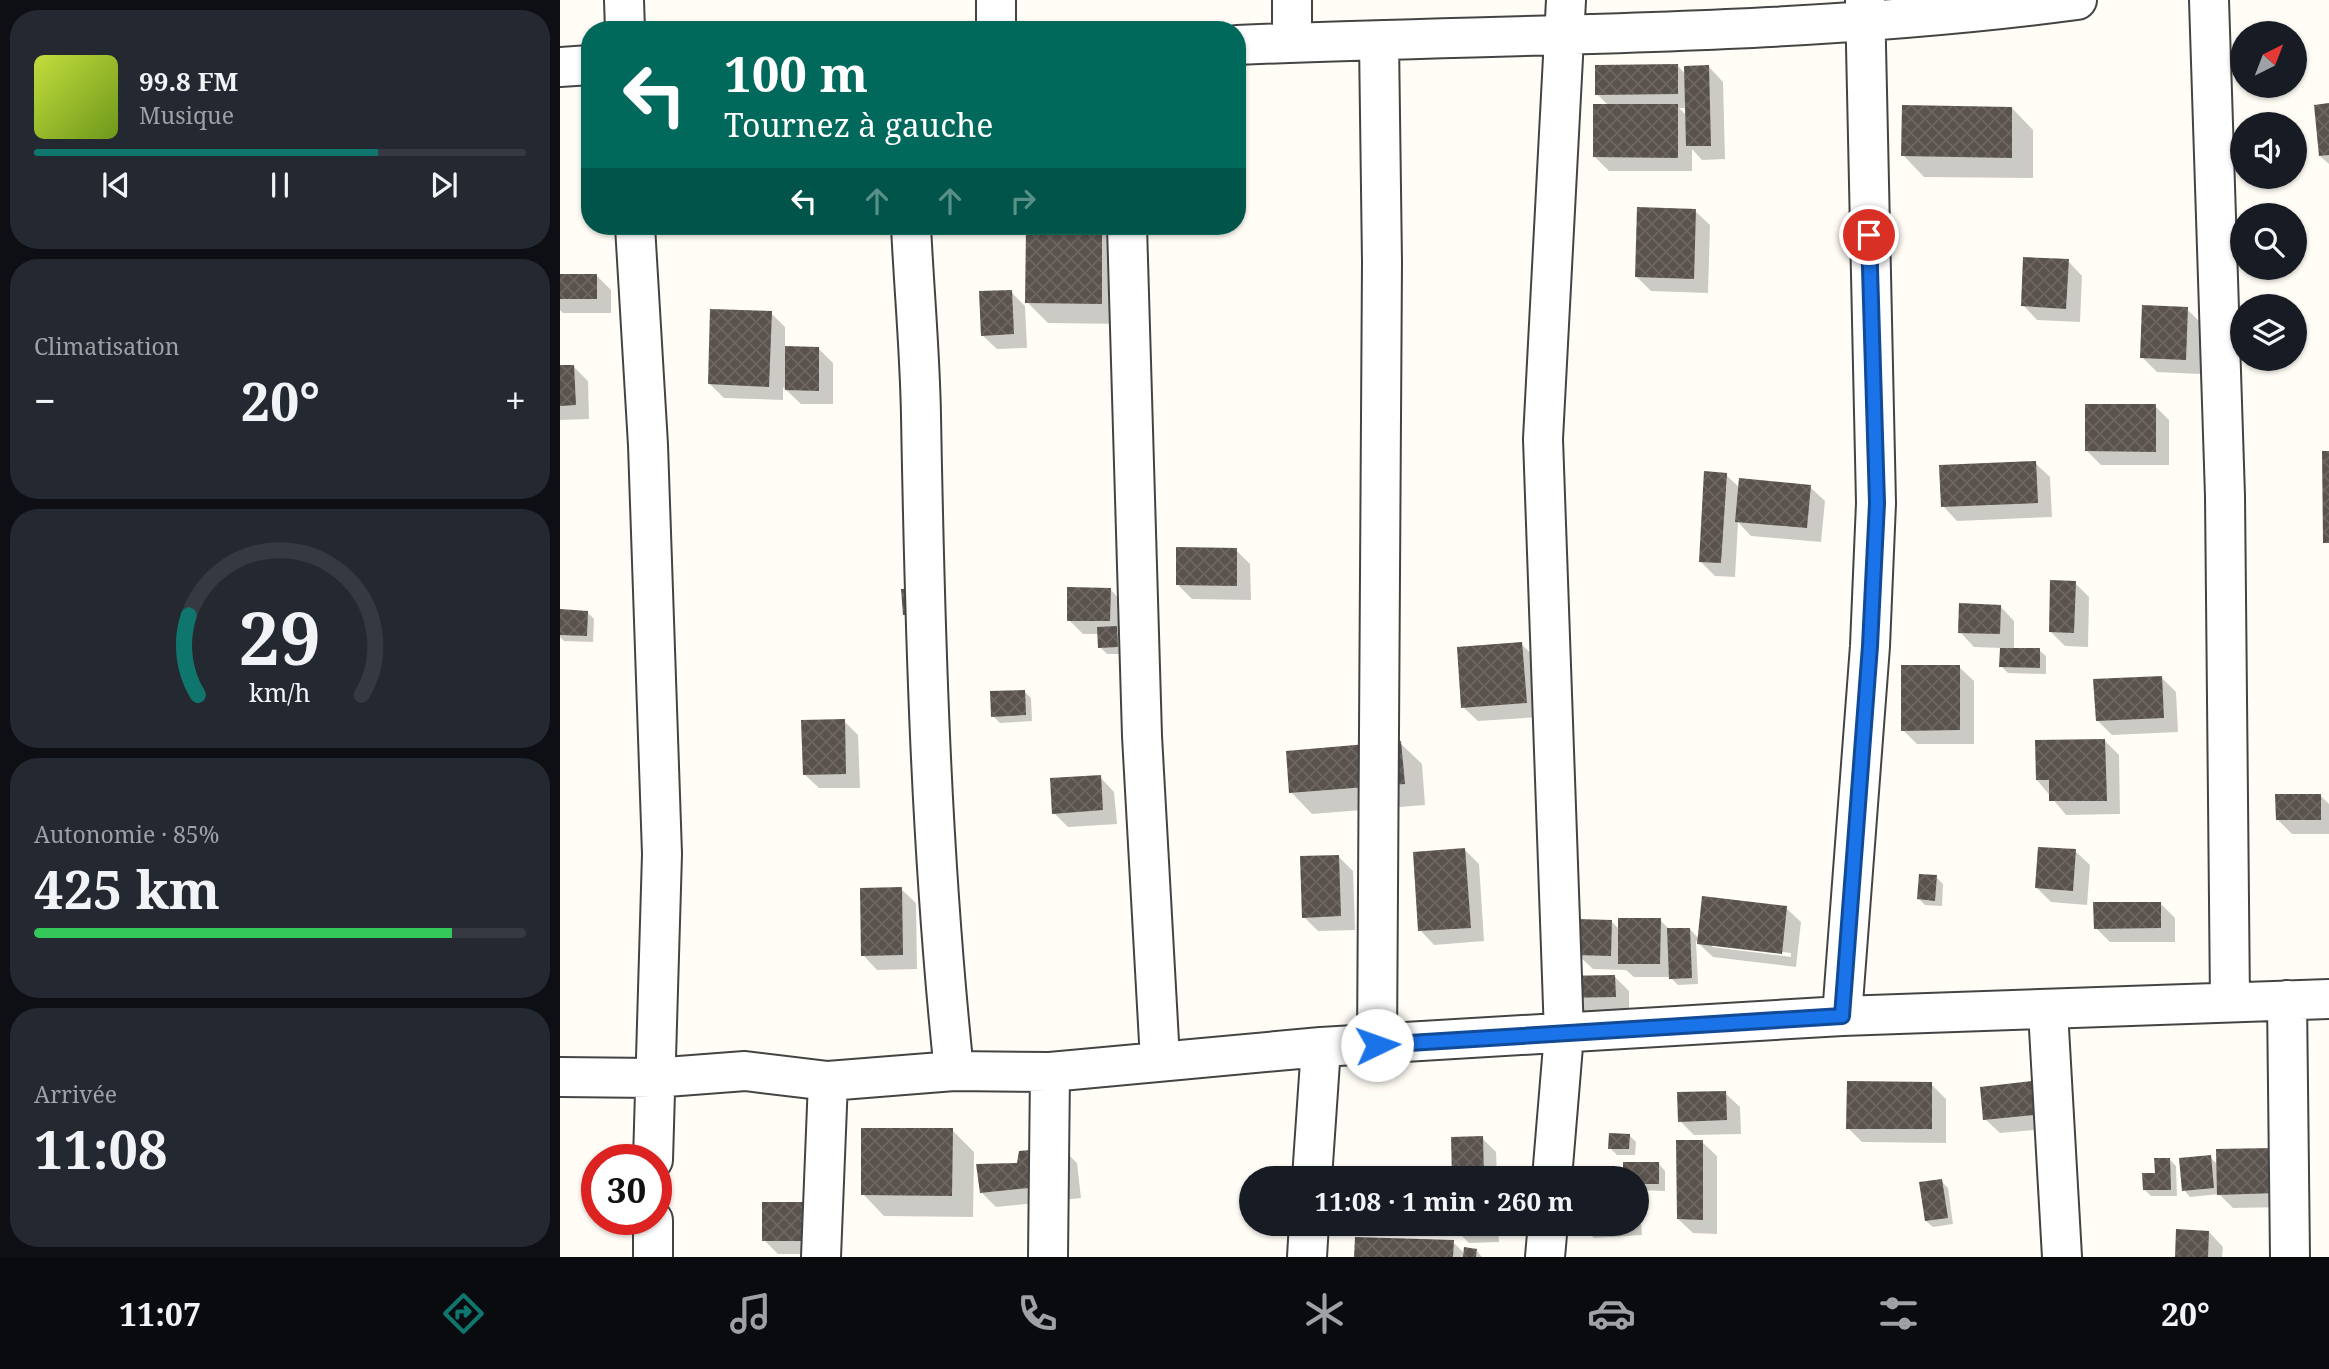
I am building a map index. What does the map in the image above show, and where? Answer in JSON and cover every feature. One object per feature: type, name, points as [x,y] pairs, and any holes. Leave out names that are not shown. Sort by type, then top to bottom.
[{"type":"street","points":[[624,0],[625,21]]},
{"type":"street","points":[[996,0],[996,21]]},
{"type":"street","points":[[1292,0],[1292,43]]},
{"type":"street","points":[[1246,45],[1379,41],[1564,18],[1683,33],[1864,11],[1994,11],[2077,0]]},
{"type":"street","points":[[2208,0],[2225,496],[2230,1002]]},
{"type":"street","points":[[1842,1016],[1870,646],[1877,503],[1864,11]]},
{"type":"street","points":[[1553,1166],[1563,1034],[1543,439],[1564,18]]},
{"type":"street","points":[[1377,1045],[1382,262],[1379,41]]},
{"type":"street","points":[[560,67],[581,66]]},
{"type":"street","points":[[636,235],[648,445],[662,854],[653,1144]]},
{"type":"street","points":[[911,235],[921,415],[921,504],[929,736],[944,977],[954,1072]]},
{"type":"street","points":[[1127,235],[1142,736],[1160,1060]]},
{"type":"street","points":[[560,1077],[653,1078],[745,1071],[828,1081],[954,1072],[1050,1072],[1321,1047],[1842,1016],[2048,1011],[2329,999]]},
{"type":"street","points":[[2287,1000],[2290,1257]]},
{"type":"street","points":[[2048,1011],[2062,1257]]},
{"type":"street","points":[[1313,1166],[1321,1047]]},
{"type":"street","points":[[1048,1257],[1050,1072]]},
{"type":"street","points":[[821,1257],[828,1081]]},
{"type":"street","points":[[653,1235],[653,1257]]},
{"type":"street","points":[[1307,1257],[1308,1236]]},
{"type":"street","points":[[1545,1257],[1547,1236]]},
{"type":"building","points":[[1678,64],[1678,94],[1595,95],[1595,65]]},
{"type":"building","points":[[1709,65],[1711,146],[1686,146],[1684,66]]},
{"type":"building","points":[[2329,103],[2329,155],[2319,156],[2314,105]]},
{"type":"building","points":[[1593,104],[1678,104],[1678,158],[1593,157]]},
{"type":"building","points":[[1902,105],[2012,107],[2012,158],[1901,156]]},
{"type":"building","points":[[1637,207],[1696,209],[1694,279],[1635,277]]},
{"type":"building","points":[[1026,235],[1102,235],[1102,304],[1025,303]]},
{"type":"building","points":[[2023,257],[2069,259],[2066,309],[2021,306]]},
{"type":"building","points":[[560,274],[597,274],[597,299],[560,299]]},
{"type":"building","points":[[1012,290],[1014,334],[981,336],[979,291]]},
{"type":"building","points":[[2142,305],[2188,307],[2186,360],[2140,358]]},
{"type":"building","points":[[710,309],[772,311],[769,387],[708,384]]},
{"type":"building","points":[[785,346],[819,347],[819,391],[785,390]]},
{"type":"building","points":[[560,365],[574,365],[576,405],[560,406]]},
{"type":"building","points":[[2085,404],[2156,404],[2156,452],[2085,451]]},
{"type":"building","points":[[2322,451],[2329,451],[2329,543],[2323,543]]},
{"type":"building","points":[[2036,461],[2038,503],[1941,507],[1939,465]]},
{"type":"building","points":[[1704,471],[1727,473],[1721,563],[1699,562]]},
{"type":"building","points":[[1739,478],[1811,485],[1807,528],[1735,522]]},
{"type":"building","points":[[1176,547],[1237,548],[1237,586],[1176,585]]},
{"type":"building","points":[[2050,580],[2076,581],[2074,633],[2049,632]]},
{"type":"building","points":[[1067,587],[1111,588],[1110,621],[1067,621]]},
{"type":"building","points":[[920,588],[922,614],[903,615],[901,589]]},
{"type":"building","points":[[1959,603],[2001,605],[2000,634],[1958,633]]},
{"type":"building","points":[[560,609],[588,611],[587,636],[560,635]]},
{"type":"building","points":[[1117,626],[1118,647],[1098,648],[1097,627]]},
{"type":"building","points":[[1522,642],[1527,703],[1461,708],[1457,647]]},
{"type":"building","points":[[2000,648],[2040,648],[2040,668],[1999,667]]},
{"type":"building","points":[[1901,665],[1960,665],[1960,730],[1901,731]]},
{"type":"building","points":[[2162,676],[2164,718],[2096,721],[2093,679]]},
{"type":"building","points":[[1025,690],[1026,715],[991,717],[990,691]]},
{"type":"building","points":[[845,719],[846,774],[803,775],[801,720]]},
{"type":"building","points":[[2105,739],[2107,801],[2049,801],[2049,780],[2036,780],[2035,740]]},
{"type":"building","points":[[1401,741],[1405,784],[1289,793],[1286,751]]},
{"type":"building","points":[[1101,775],[1103,810],[1052,814],[1050,778]]},
{"type":"building","points":[[2275,794],[2321,794],[2321,820],[2276,820]]},
{"type":"building","points":[[2038,847],[2076,849],[2073,891],[2035,888]]},
{"type":"building","points":[[1465,848],[1471,928],[1418,931],[1413,852]]},
{"type":"building","points":[[1339,855],[1341,916],[1302,918],[1300,856]]},
{"type":"building","points":[[1919,874],[1937,875],[1935,901],[1917,899]]},
{"type":"building","points":[[902,887],[903,955],[861,956],[860,888]]},
{"type":"building","points":[[1702,896],[1787,906],[1782,954],[1697,944]]},
{"type":"building","points":[[2093,902],[2161,902],[2161,928],[2094,929]]},
{"type":"building","points":[[1618,918],[1661,918],[1660,964],[1618,964]]},
{"type":"building","points":[[1577,919],[1612,920],[1611,956],[1576,955]]},
{"type":"building","points":[[1667,928],[1690,928],[1692,978],[1669,979]]},
{"type":"building","points":[[1615,975],[1616,997],[1562,998],[1561,976]]},
{"type":"building","points":[[2041,1080],[2045,1114],[1983,1120],[1980,1087]]},
{"type":"building","points":[[1847,1081],[1932,1082],[1932,1129],[1846,1129]]},
{"type":"building","points":[[1726,1091],[1727,1120],[1678,1122],[1677,1092]]},
{"type":"building","points":[[861,1128],[953,1128],[952,1196],[861,1195]]},
{"type":"building","points":[[1609,1133],[1630,1134],[1629,1149],[1608,1149]]},
{"type":"building","points":[[1483,1136],[1484,1166],[1452,1166],[1451,1137]]},
{"type":"building","points":[[1676,1140],[1703,1140],[1703,1220],[1677,1219]]},
{"type":"building","points":[[1063,1147],[1067,1184],[980,1193],[976,1164],[1017,1163],[1019,1151]]},
{"type":"building","points":[[2275,1148],[2277,1193],[2217,1195],[2216,1149]]},
{"type":"building","points":[[2211,1155],[2214,1188],[2182,1191],[2179,1158]]},
{"type":"building","points":[[2154,1158],[2170,1158],[2171,1190],[2143,1190],[2142,1173],[2155,1173]]},
{"type":"building","points":[[1623,1162],[1659,1162],[1659,1184],[1649,1184],[1649,1166],[1623,1166]]},
{"type":"building","points":[[1942,1179],[1948,1218],[1925,1221],[1919,1182]]},
{"type":"building","points":[[762,1202],[814,1202],[814,1241],[762,1241]]},
{"type":"building","points":[[2176,1229],[2209,1231],[2208,1257],[2175,1257]]},
{"type":"building","points":[[1355,1237],[1454,1240],[1453,1257],[1354,1257]]},
{"type":"building","points":[[1464,1247],[1477,1249],[1476,1257],[1463,1257]]},
{"type":"route","points":[[1377,1045],[1842,1016],[1870,646],[1877,503],[1869,235]]}]
